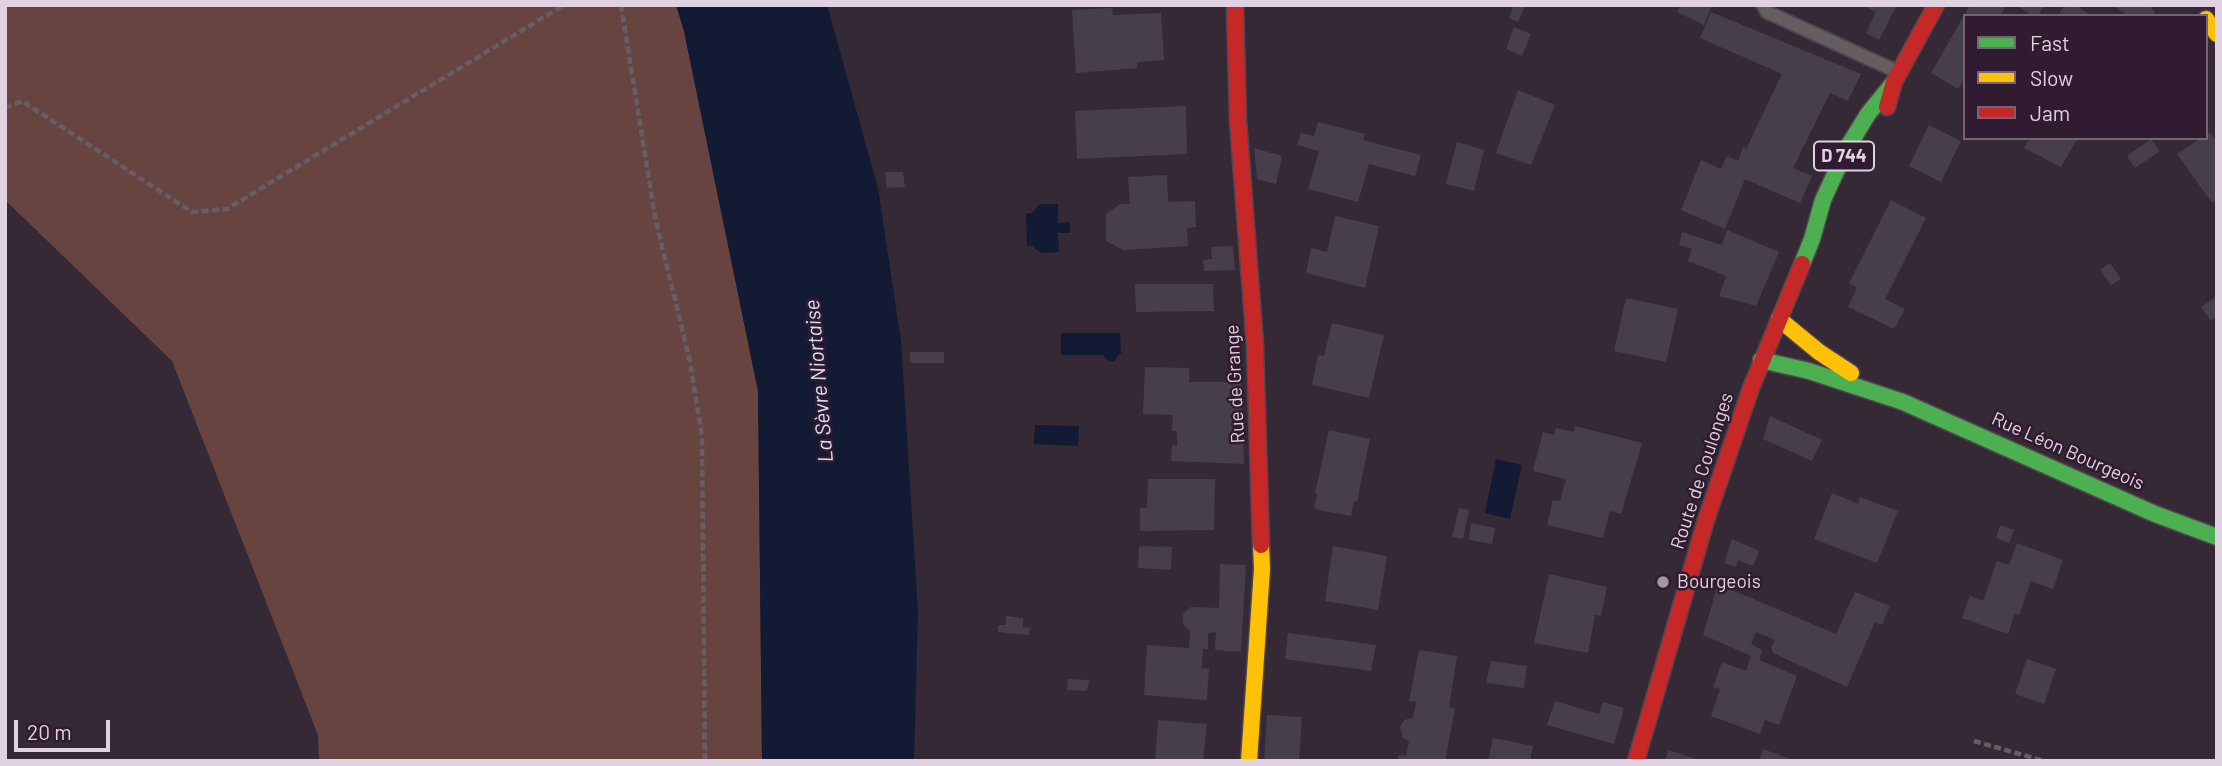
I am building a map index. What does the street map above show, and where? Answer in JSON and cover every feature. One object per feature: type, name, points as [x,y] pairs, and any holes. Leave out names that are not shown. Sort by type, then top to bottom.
[{"type":"street","name":"Rue de Grange","points":[[1235,5],[1238,121],[1255,345],[1262,569],[1250,761]]},
{"type":"street","name":"Route de Coulonges","points":[[1882,121],[1897,77],[1936,5]]},
{"type":"street","name":"Route de Coulonges","points":[[1636,761],[1706,520],[1761,360],[1812,239],[1823,200],[1846,150],[1868,114],[1897,77]]},
{"type":"street","name":"Route de Coulonges","points":[[1812,239],[1842,195]]},
{"type":"street","name":"Rue Léon Bourgeois","points":[[1779,319],[1819,352],[1860,379],[1903,402],[2155,514],[2217,537]]},
{"type":"street","name":"Rue Léon Bourgeois","points":[[1761,360],[1809,371],[1903,402]]},
{"type":"lane","points":[[1763,5],[1768,12],[1897,77]]},
{"type":"path","points":[[5,108],[22,101],[192,212],[227,209],[565,5]]},
{"type":"path","points":[[621,5],[655,217],[690,362],[702,436],[705,761]]},
{"type":"path","points":[[1974,741],[2044,761]]},
{"type":"shaded area","points":[[5,5],[676,5],[684,31],[758,391],[762,761],[319,761],[318,735],[172,361],[5,200]]},
{"type":"water","name":"La Sèvre Niortaise","points":[[676,5],[827,5],[878,188],[901,341],[918,612],[914,761],[762,761],[758,391],[684,31]]},
{"type":"water","points":[[1040,204],[1058,204],[1058,223],[1070,222],[1070,233],[1058,233],[1059,252],[1041,253],[1032,246],[1027,246],[1026,214],[1032,213]]},
{"type":"water","points":[[1061,333],[1120,333],[1121,354],[1114,362],[1105,359],[1104,355],[1061,355]]},
{"type":"water","points":[[1035,425],[1079,426],[1078,446],[1034,444]]},
{"type":"water","points":[[1496,459],[1522,465],[1510,519],[1485,513]]},
{"type":"building","points":[[1514,5],[1525,5],[1518,22],[1509,18]]},
{"type":"building","points":[[1680,5],[1712,5],[1704,25],[1677,12]]},
{"type":"building","points":[[1862,5],[1897,5],[1879,40],[1866,33],[1876,12]]},
{"type":"building","points":[[1970,5],[2006,5],[2001,14],[1965,14]]},
{"type":"building","points":[[2016,5],[2044,5],[2039,14],[2030,14]]},
{"type":"building","points":[[2064,5],[2076,5],[2089,14],[2062,14]]},
{"type":"building","points":[[2114,5],[2150,5],[2156,14],[2125,14]]},
{"type":"building","points":[[1112,8],[1113,15],[1161,13],[1164,60],[1137,62],[1137,68],[1076,73],[1072,10]]},
{"type":"building","points":[[1711,12],[1861,74],[1848,101],[1830,93],[1793,168],[1812,176],[1800,203],[1745,179],[1725,229],[1681,210],[1701,160],[1721,169],[1727,156],[1738,161],[1782,74],[1700,38]]},
{"type":"building","points":[[1963,17],[1963,80],[1958,89],[1931,73]]},
{"type":"building","points":[[1514,27],[1531,34],[1522,56],[1506,49]]},
{"type":"building","points":[[1518,90],[1555,105],[1531,165],[1496,153]]},
{"type":"building","points":[[1186,106],[1187,154],[1077,159],[1075,111]]},
{"type":"building","points":[[1318,122],[1365,134],[1363,140],[1421,155],[1415,176],[1369,164],[1358,202],[1308,189],[1319,151],[1297,145],[1301,133],[1314,136]]},
{"type":"building","points":[[1929,125],[1961,141],[1941,182],[1909,166]]},
{"type":"building","points":[[2210,132],[2217,142],[2217,200],[2212,203],[2177,154],[2198,140],[2208,140]]},
{"type":"building","points":[[2029,140],[2077,140],[2061,167],[2024,148]]},
{"type":"building","points":[[2150,140],[2160,151],[2135,168],[2127,156]]},
{"type":"building","points":[[1457,142],[1484,150],[1474,191],[1446,184]]},
{"type":"building","points":[[1254,148],[1282,156],[1276,184],[1257,179]]},
{"type":"building","points":[[885,172],[903,172],[905,187],[887,188]]},
{"type":"building","points":[[1167,175],[1168,202],[1195,201],[1196,227],[1187,228],[1188,246],[1123,250],[1106,241],[1106,214],[1120,204],[1130,204],[1128,177]]},
{"type":"building","points":[[1891,200],[1926,218],[1885,299],[1905,309],[1894,329],[1848,307],[1857,288],[1849,283]]},
{"type":"building","points":[[1335,216],[1379,226],[1365,288],[1306,273],[1311,248],[1327,252]]},
{"type":"building","points":[[1727,230],[1779,252],[1756,306],[1719,296],[1726,276],[1688,261],[1692,249],[1679,245],[1682,232],[1722,245]]},
{"type":"building","points":[[1233,246],[1235,270],[1204,271],[1203,260],[1212,259],[1211,247]]},
{"type":"building","points":[[2110,263],[2121,279],[2111,285],[2100,270]]},
{"type":"building","points":[[1135,284],[1213,284],[1214,311],[1136,312]]},
{"type":"building","points":[[2217,296],[2217,316],[2211,321],[2201,307]]},
{"type":"building","points":[[1626,298],[1678,309],[1666,362],[1614,351]]},
{"type":"building","points":[[1332,323],[1384,335],[1369,398],[1312,385],[1318,355],[1324,356]]},
{"type":"building","points":[[910,352],[944,352],[944,363],[910,363]]},
{"type":"building","points":[[1145,367],[1189,368],[1189,382],[1241,382],[1244,464],[1171,461],[1172,445],[1177,446],[1177,431],[1172,431],[1173,415],[1143,414]]},
{"type":"building","points":[[1770,416],[1822,440],[1812,461],[1763,439]]},
{"type":"building","points":[[1575,426],[1642,443],[1621,514],[1610,511],[1603,538],[1547,525],[1553,500],[1560,501],[1566,479],[1533,471],[1543,432],[1554,435],[1556,428],[1574,432]]},
{"type":"building","points":[[1329,430],[1370,439],[1357,501],[1354,501],[1351,516],[1314,509]]},
{"type":"building","points":[[1148,479],[1215,479],[1214,530],[1140,531],[1140,508],[1147,508]]},
{"type":"building","points":[[1832,493],[1858,504],[1860,497],[1898,511],[1877,563],[1814,539]]},
{"type":"building","points":[[1459,508],[1469,510],[1463,539],[1452,537]]},
{"type":"building","points":[[1471,523],[1495,528],[1492,544],[1469,540]]},
{"type":"building","points":[[2000,525],[2014,530],[2009,543],[1996,538]]},
{"type":"building","points":[[1732,539],[1759,551],[1753,566],[1738,560],[1736,567],[1724,563]]},
{"type":"building","points":[[2017,543],[2063,560],[2053,589],[2031,581],[2019,615],[2015,613],[2008,634],[1962,618],[1970,596],[1983,601],[1997,561],[2009,565]]},
{"type":"building","points":[[1139,546],[1172,547],[1171,570],[1138,568]]},
{"type":"building","points":[[1333,546],[1387,556],[1378,610],[1325,601]]},
{"type":"building","points":[[1220,564],[1246,565],[1241,652],[1215,650],[1216,632],[1208,633],[1208,649],[1203,649],[1202,668],[1209,669],[1207,700],[1144,695],[1147,645],[1189,648],[1190,631],[1183,624],[1183,614],[1191,607],[1219,608]]},
{"type":"building","points":[[1549,574],[1607,587],[1601,616],[1595,615],[1588,653],[1534,643]]},
{"type":"building","points":[[1718,584],[1836,634],[1855,592],[1890,606],[1882,625],[1875,622],[1847,687],[1773,653],[1771,648],[1775,640],[1756,632],[1751,644],[1762,650],[1759,660],[1797,676],[1779,725],[1765,720],[1760,734],[1711,716],[1720,689],[1713,687],[1722,662],[1746,671],[1751,656],[1703,635]]},
{"type":"building","points":[[1006,616],[1023,618],[1023,627],[1030,628],[1029,635],[998,632],[998,625],[1006,625]]},
{"type":"building","points":[[1288,633],[1376,645],[1371,671],[1285,659]]},
{"type":"building","points":[[1419,650],[1457,656],[1449,707],[1455,709],[1445,761],[1398,761],[1399,755],[1406,756],[1409,741],[1403,738],[1400,727],[1404,720],[1413,718],[1416,702],[1409,701]]},
{"type":"building","points":[[2027,659],[2056,669],[2044,704],[2015,694]]},
{"type":"building","points":[[1491,661],[1527,666],[1524,688],[1486,683]]},
{"type":"building","points":[[1068,679],[1089,680],[1087,691],[1067,690]]},
{"type":"building","points":[[1555,701],[1599,714],[1603,702],[1624,708],[1614,744],[1547,725]]},
{"type":"building","points":[[1267,715],[1302,717],[1299,761],[1264,761]]},
{"type":"building","points":[[1158,720],[1207,724],[1203,761],[1155,761]]},
{"type":"building","points":[[1493,738],[1533,746],[1530,761],[1488,761]]},
{"type":"building","points":[[1763,749],[1793,760],[1793,761],[1759,761]]},
{"type":"building","points":[[1668,750],[1699,760],[1699,761],[1665,761]]},
{"type":"traffic: fast","points":[[1802,264],[1823,200],[1846,150],[1868,114],[1894,82]]},
{"type":"traffic: fast","points":[[1761,360],[1809,371],[1903,402],[2155,514],[2217,537]]},
{"type":"traffic: slow","points":[[2208,22],[2217,34]]},
{"type":"traffic: slow","points":[[1779,319],[1819,352],[1851,373]]},
{"type":"traffic: slow","points":[[1249,761],[1262,569],[1261,545]]},
{"type":"traffic: jam","points":[[1235,5],[1238,121],[1255,345],[1261,545]]},
{"type":"traffic: jam","points":[[1887,107],[1894,82],[1936,5]]},
{"type":"traffic: jam","points":[[1636,761],[1706,520],[1751,388],[1802,264]]},
{"type":"place","name":"Bourgeois","points":[[1663,582]]}]
